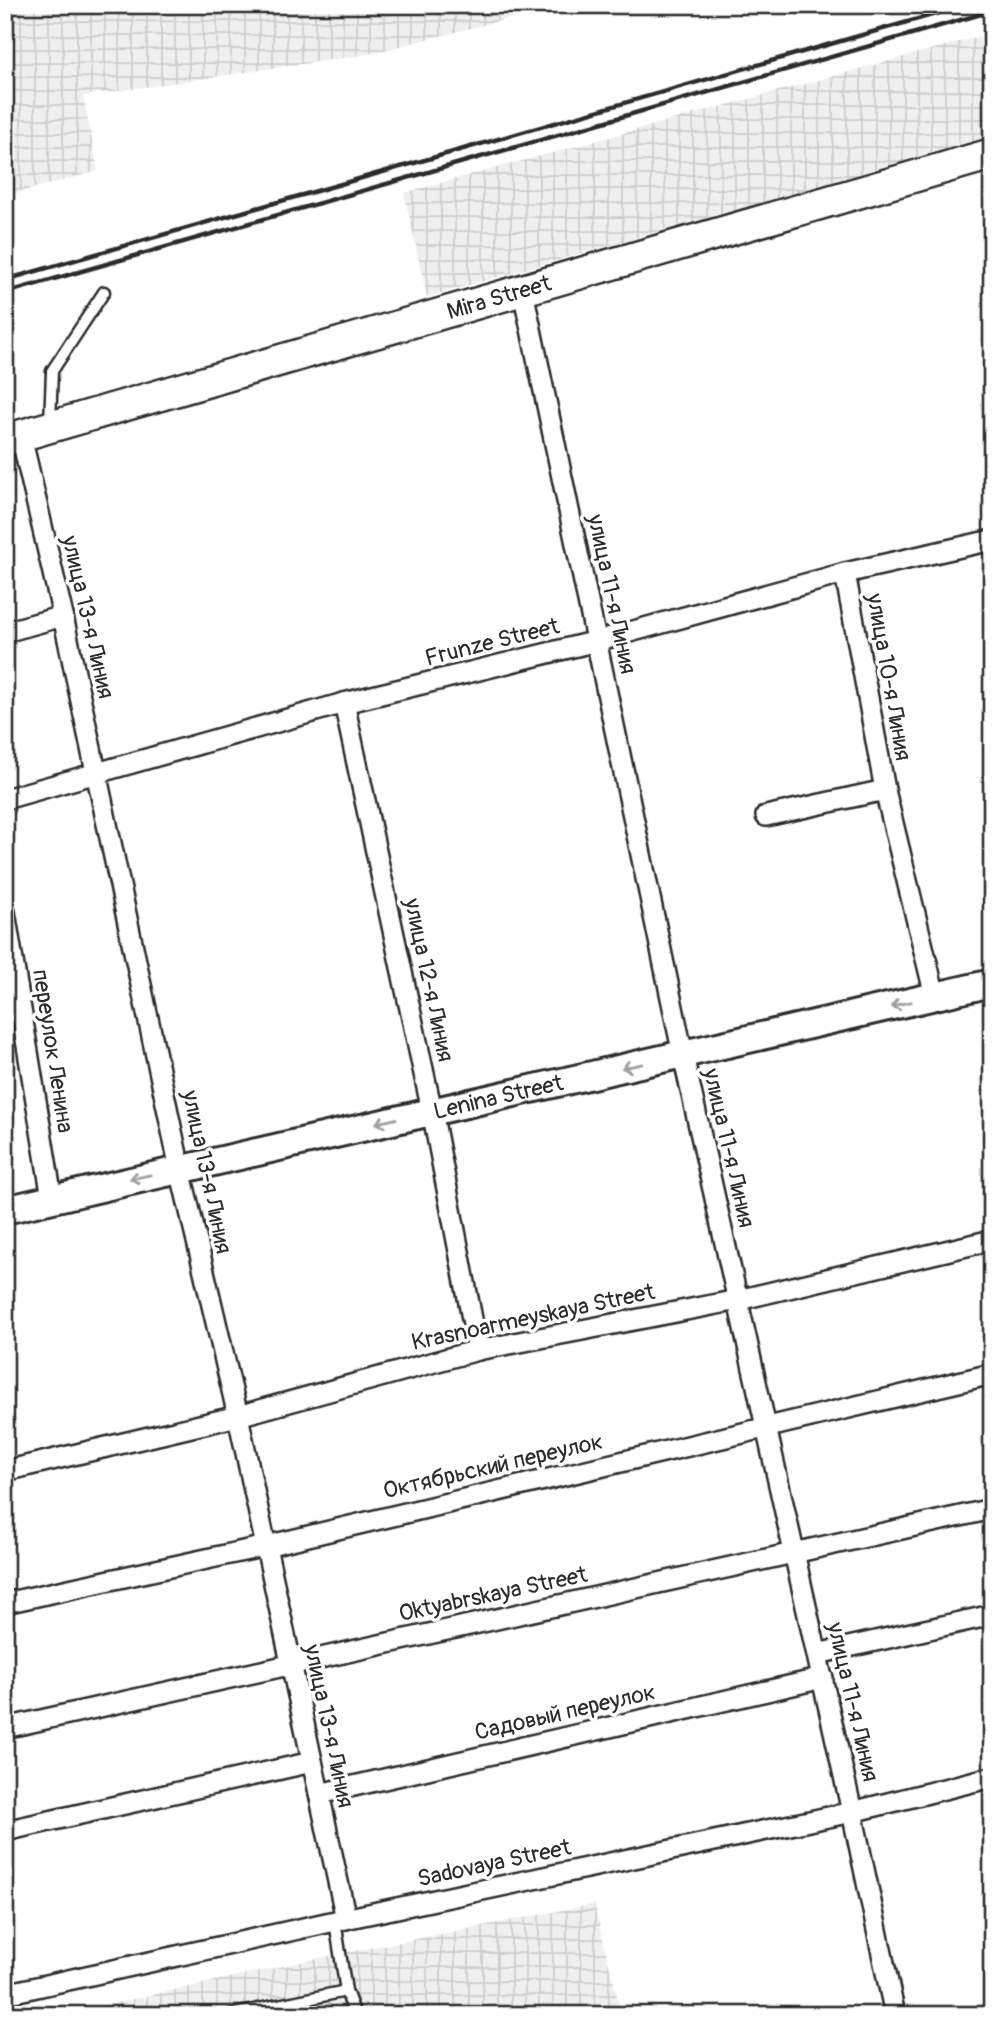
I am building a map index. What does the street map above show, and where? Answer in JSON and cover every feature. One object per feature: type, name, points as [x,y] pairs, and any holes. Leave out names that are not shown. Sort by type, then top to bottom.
[{"type":"main road","name":"Mira Street","points":[[13,438],[992,154]]},
{"type":"main road","name":"Lenina Street","points":[[5,1210],[992,983]]},
{"type":"street","name":"улица 11-я Линия","points":[[523,291],[682,1055],[823,1678],[895,2015]]},
{"type":"street","name":"улица 13-я Линия","points":[[13,438],[63,616],[180,1169],[238,1416],[319,1794],[340,1920]]},
{"type":"street","name":"Frunze Street","points":[[5,799],[344,703],[597,641],[845,573],[992,540]]},
{"type":"street","name":"улица 10-я Линия","points":[[845,573],[884,790],[935,996]]},
{"type":"street","points":[[5,632],[63,616]]},
{"type":"street","name":"улица 12-я Линия","points":[[344,703],[432,1111],[478,1349]]},
{"type":"street","name":"улица 10-я Линия","points":[[766,816],[884,790]]},
{"type":"street","name":"переулок Ленина","points":[[5,912],[52,1198]]},
{"type":"street","name":"Krasnoarmeyskaya Street","points":[[5,1471],[238,1416],[478,1349],[738,1300],[992,1240]]},
{"type":"street","name":"Октябрьский переулок","points":[[5,1603],[265,1546],[992,1374]]},
{"type":"street","name":"Oktyabrskaya Street","points":[[5,1728],[992,1509]]},
{"type":"street","points":[[817,1654],[992,1615]]},
{"type":"street","name":"Садовый переулок","points":[[319,1794],[823,1678]]},
{"type":"street","points":[[5,1831],[312,1762]]},
{"type":"street","name":"Sadovaya Street","points":[[5,1994],[852,1812],[992,1777]]},
{"type":"lane","points":[[50,427],[52,371],[104,292]]},
{"type":"lane","points":[[340,1920],[346,1991],[355,2015]]},
{"type":"lane","points":[[230,2015],[346,1991]]},
{"type":"shaded area","points":[[5,5],[563,5],[364,55],[83,96],[98,171],[5,196]]},
{"type":"shaded area","points":[[992,33],[992,137],[427,297],[404,193]]},
{"type":"shaded area","points":[[594,1904],[622,2015],[61,2015],[324,1957]]},
{"type":"railway","points":[[5,280],[967,5]]},
{"type":"railway","points":[[5,293],[992,11]]}]
